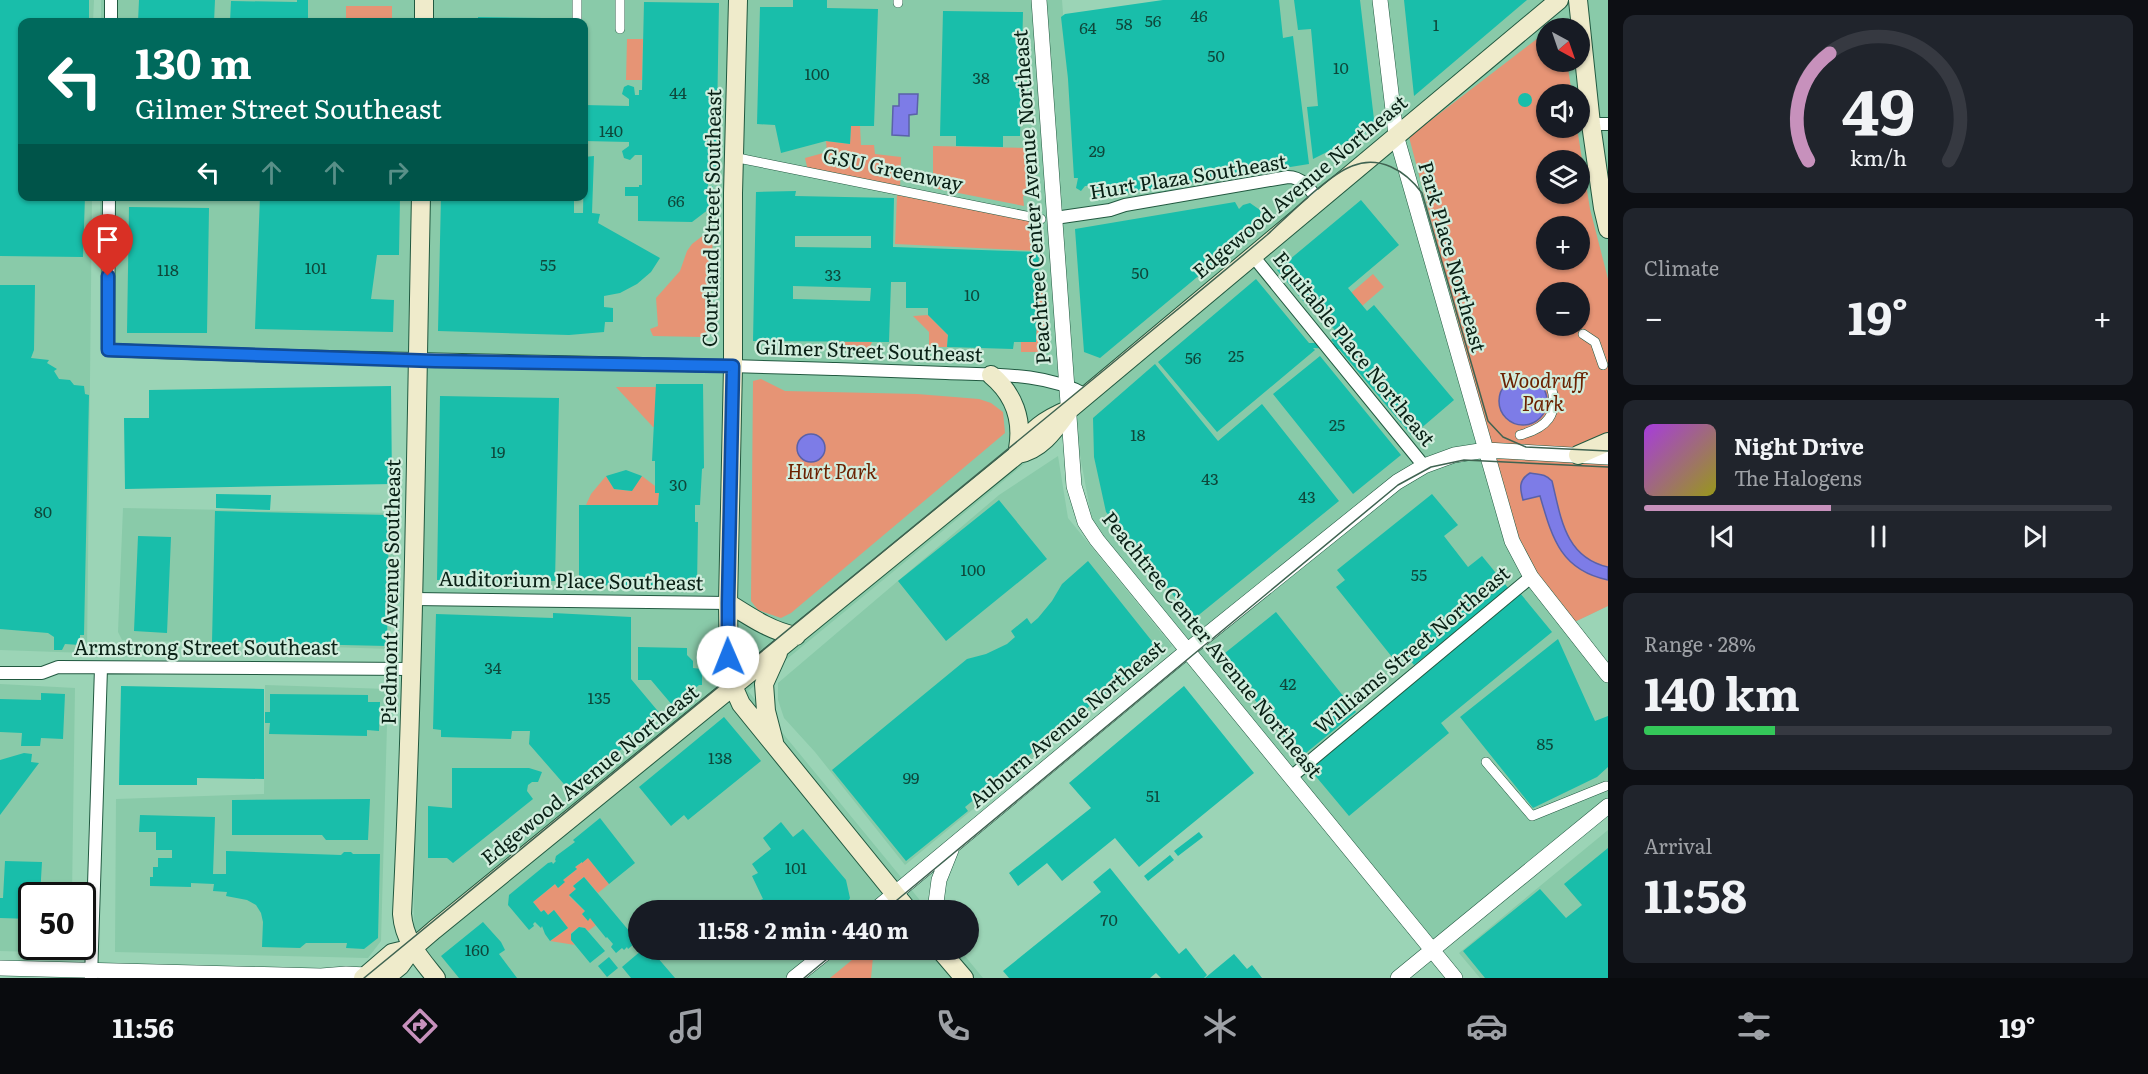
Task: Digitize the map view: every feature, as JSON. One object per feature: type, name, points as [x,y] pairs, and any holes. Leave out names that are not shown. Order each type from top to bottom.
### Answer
[{"type":"main road","points":[[424,0],[424,18]]},
{"type":"main road","name":"Courtland Street Southeast","points":[[733,688],[729,677],[728,603],[738,0]]},
{"type":"main road","name":"Edgewood Avenue Northeast","points":[[385,978],[400,966],[413,948],[1017,454],[1030,452],[1050,435],[1070,409],[1086,395],[1559,0]]},
{"type":"main road","points":[[1578,0],[1599,124],[1603,208],[1608,229]]},
{"type":"main road","name":"Piedmont Avenue Southeast","points":[[420,201],[414,599],[402,914],[403,927],[413,948],[436,978]]},
{"type":"main road","points":[[991,375],[1008,393],[1021,426],[1017,454]]},
{"type":"main road","points":[[1578,455],[1608,442]]},
{"type":"main road","points":[[728,603],[761,623],[784,634],[796,636]]},
{"type":"main road","points":[[776,748],[766,711],[764,684],[780,649]]},
{"type":"main road","points":[[733,688],[741,704],[900,900]]},
{"type":"main road","name":"Edgewood Avenue Northeast","points":[[364,977],[392,953],[413,948]]},
{"type":"main road","points":[[949,960],[964,978]]},
{"type":"street","points":[[111,0],[111,18]]},
{"type":"street","points":[[577,0],[577,18]]},
{"type":"street","points":[[620,0],[620,28]]},
{"type":"street","name":"Peachtree Center Avenue Northeast","points":[[1039,0],[1048,218],[1070,409],[1074,486],[1078,506],[1096,540],[1455,978]]},
{"type":"street","name":"Park Place Northeast","points":[[1380,0],[1396,135],[1512,541],[1531,577],[1608,675]]},
{"type":"street","name":"GSU Greenway","points":[[738,158],[1048,218]]},
{"type":"street","name":"Hurt Plaza Southeast","points":[[1048,218],[1110,210],[1125,205],[1288,177],[1301,180],[1318,200]]},
{"type":"street","name":"Gilmer Street Southeast","points":[[109,201],[108,350],[991,375],[1047,380],[1086,395]]},
{"type":"street","name":"Equitable Place Northeast","points":[[1253,256],[1424,466]]},
{"type":"street","points":[[1586,336],[1595,342],[1603,366]]},
{"type":"street","points":[[1520,435],[1534,431],[1550,417],[1554,407],[1551,386]]},
{"type":"street","name":"Auburn Avenue Northeast","points":[[888,900],[1187,652],[1397,482],[1424,466],[1454,454],[1486,450],[1608,457]]},
{"type":"street","name":"Williams Street Northeast","points":[[1291,777],[1531,577]]},
{"type":"street","name":"Auditorium Place Southeast","points":[[414,599],[728,603]]},
{"type":"street","name":"Armstrong Street Southeast","points":[[0,673],[42,673],[58,667],[412,669]]},
{"type":"street","points":[[91,974],[101,668]]},
{"type":"street","points":[[1486,762],[1532,816],[1606,786]]},
{"type":"street","points":[[1398,978],[1608,806]]},
{"type":"street","points":[[936,900],[939,880],[952,848]]},
{"type":"street","points":[[795,978],[817,960]]},
{"type":"street","points":[[0,968],[91,974],[322,977],[346,974],[364,977]]},
{"type":"shaded area","points":[[0,0],[94,0],[93,18],[18,18],[18,201],[92,201],[87,653],[0,650]]},
{"type":"shaded area","points":[[101,0],[1062,0],[1068,79],[1174,0],[1608,0],[1608,606],[1564,627],[1608,681],[1608,805],[1429,954],[1095,536],[1074,423],[748,691],[920,900],[628,900],[628,960],[968,960],[983,978],[427,978],[414,962],[411,354],[100,349],[100,201],[588,201],[588,18],[101,18]]},
{"type":"shaded area","points":[[899,94],[918,94],[917,114],[909,115],[909,136],[892,135],[893,106],[899,106]]},
{"type":"shaded area","points":[[1518,377],[1528,377],[1540,384],[1547,396],[1547,406],[1540,418],[1528,425],[1518,425],[1503,414],[1499,406],[1499,396],[1510,381]]},
{"type":"shaded area","points":[[811,434],[821,438],[825,448],[821,458],[811,462],[801,458],[797,448],[801,438]]},
{"type":"shaded area","points":[[1058,456],[1068,518],[1172,646],[905,865],[815,752],[784,718],[778,700],[778,683],[999,495]]},
{"type":"shaded area","points":[[1530,473],[1544,475],[1552,481],[1558,509],[1567,534],[1582,555],[1608,567],[1608,580],[1579,568],[1560,550],[1540,496],[1523,500],[1522,482]]},
{"type":"shaded area","points":[[123,508],[396,513],[390,649],[122,640],[118,632]]},
{"type":"shaded area","points":[[0,684],[75,688],[72,882],[18,882],[18,952],[0,951]]},
{"type":"shaded area","points":[[265,685],[388,689],[381,941],[368,958],[115,952],[116,799],[264,794]]},
{"type":"shaded area","points":[[1608,830],[1608,978],[1480,978],[1459,953]]},
{"type":"green space","points":[[346,6],[392,6],[392,18],[346,18]]},
{"type":"green space","points":[[627,39],[643,39],[642,80],[626,80]]},
{"type":"green space","name":"Woodruff Park","points":[[1536,40],[1536,72],[1569,72],[1570,84],[1536,84],[1536,138],[1579,138],[1581,150],[1536,150],[1536,204],[1589,204],[1608,279],[1608,606],[1564,627],[1519,553],[1409,137]]},
{"type":"green space","points":[[851,126],[860,126],[861,145],[874,145],[875,154],[901,157],[900,190],[808,171],[805,158],[827,152],[826,141],[850,144]]},
{"type":"green space","points":[[933,146],[1030,148],[1033,168],[1027,169],[1028,195],[1023,196],[1024,206],[933,188]]},
{"type":"green space","points":[[897,195],[1035,221],[1038,251],[895,244]]},
{"type":"green space","points":[[713,228],[710,332],[704,337],[653,336],[650,329],[658,326],[656,298],[680,271],[692,244]]},
{"type":"green space","points":[[1038,271],[1041,271],[1047,352],[1021,352],[1021,342],[1036,342]]},
{"type":"green space","points":[[1373,274],[1384,287],[1362,306],[1351,293]]},
{"type":"green space","points":[[928,315],[948,335],[947,347],[929,347],[929,332],[913,316]]},
{"type":"green space","points":[[830,341],[872,342],[866,349],[830,348]]},
{"type":"green space","name":"Hurt Park","points":[[761,379],[785,391],[917,394],[979,399],[991,403],[1003,412],[1005,433],[791,613],[781,618],[758,610],[751,601],[753,381]]},
{"type":"green space","points":[[616,387],[656,387],[655,427],[653,427]]},
{"type":"green space","points":[[606,476],[614,489],[631,491],[642,476],[655,486],[655,493],[659,493],[658,505],[586,505],[591,494]]},
{"type":"green space","points":[[588,858],[609,884],[598,893],[584,877],[573,886],[576,889],[569,896],[585,911],[582,914],[587,920],[590,918],[596,925],[588,931],[579,927],[571,933],[571,940],[575,945],[550,941],[568,928],[554,910],[548,915],[544,910],[541,912],[533,902],[555,884],[558,888],[564,882],[563,880],[577,869],[575,867]]},
{"type":"green space","points":[[852,960],[873,960],[871,978],[830,978]]},
{"type":"building","points":[[0,0],[89,0],[89,18],[18,18],[18,201],[85,201],[83,257],[0,256]]},
{"type":"building","points":[[139,0],[215,0],[214,18],[138,18]]},
{"type":"building","points":[[297,0],[308,0],[308,18],[230,18],[231,1],[297,2]]},
{"type":"building","points":[[793,0],[827,0],[827,8],[878,9],[874,126],[851,126],[850,144],[826,141],[781,153],[775,125],[757,124],[760,7],[793,7]]},
{"type":"building","points":[[1163,0],[1279,0],[1283,38],[1293,36],[1309,164],[1097,196],[1095,185],[1085,186],[1081,191],[1076,188],[1078,178],[1074,178],[1068,79],[1061,17],[1065,14]]},
{"type":"building","points":[[1294,0],[1360,0],[1375,128],[1313,159],[1307,107],[1318,106],[1311,29],[1298,30]]},
{"type":"building","points":[[1404,0],[1527,0],[1414,96]]},
{"type":"building","points":[[644,2],[719,3],[716,177],[708,177],[708,186],[713,186],[713,206],[692,222],[638,221],[638,196],[625,196],[625,187],[642,185],[642,155],[635,155],[630,160],[624,158],[622,151],[629,146],[629,142],[588,141],[588,105],[629,106],[629,99],[622,94],[624,87],[628,85],[634,87],[635,95],[639,95],[639,90],[642,90]]},
{"type":"building","points":[[943,11],[1023,12],[1020,136],[1003,136],[1003,147],[956,146],[956,136],[940,136]]},
{"type":"building","points":[[478,17],[543,18],[478,18]]},
{"type":"building","points":[[1522,93],[1528,93],[1532,100],[1528,107],[1522,107],[1518,103],[1518,97]]},
{"type":"building","points":[[594,156],[592,213],[600,214],[598,223],[660,258],[651,272],[637,284],[620,293],[604,296],[604,307],[613,308],[613,322],[605,322],[604,332],[569,335],[438,331],[441,201],[574,201],[574,213],[583,213],[583,201],[588,201],[588,157]]},
{"type":"building","points":[[796,191],[795,196],[894,198],[893,247],[1039,252],[1036,342],[1014,342],[1013,349],[947,347],[948,335],[928,315],[928,308],[906,308],[906,282],[891,282],[889,342],[753,341],[756,192]],"holes":[[[795,236],[871,236],[871,248],[795,247]],[[793,286],[871,288],[870,301],[793,299]]]},
{"type":"building","points":[[1361,200],[1399,245],[1348,288],[1367,311],[1374,305],[1454,400],[1412,436],[1339,349],[1313,348],[1315,350],[1217,432],[1158,362],[1256,279],[1309,343],[1334,343],[1331,340],[1338,334],[1319,311],[1315,315],[1277,270]]},
{"type":"building","points":[[260,201],[400,201],[399,255],[377,255],[371,299],[394,300],[393,332],[255,329]]},
{"type":"building","points":[[1235,202],[1239,209],[1250,203],[1260,210],[1261,217],[1258,221],[1254,225],[1247,226],[1250,233],[1100,358],[1084,352],[1075,229]]},
{"type":"building","points":[[129,207],[209,208],[207,333],[127,333]]},
{"type":"building","points":[[0,285],[35,285],[34,350],[31,358],[49,360],[47,363],[57,369],[54,371],[59,379],[70,380],[74,385],[84,386],[85,394],[89,395],[84,635],[80,635],[80,645],[65,644],[62,650],[54,650],[54,637],[48,633],[0,629]]},
{"type":"building","points":[[1320,356],[1401,455],[1353,494],[1273,394]]},
{"type":"building","points":[[1155,364],[1218,441],[1262,404],[1339,501],[1195,618],[1190,616],[1106,512],[1094,457],[1093,418]]},
{"type":"building","points":[[656,384],[703,384],[704,468],[702,469],[700,505],[695,505],[695,522],[698,522],[697,586],[579,585],[579,505],[658,505],[659,493],[655,493],[655,461],[652,461]]},
{"type":"building","points":[[391,386],[392,484],[125,489],[124,418],[149,418],[149,390]]},
{"type":"building","points":[[440,396],[559,398],[555,581],[437,580]]},
{"type":"building","points":[[626,470],[642,476],[632,491],[614,489],[606,476]]},
{"type":"building","points":[[216,494],[271,495],[270,510],[216,508]]},
{"type":"building","points":[[1432,494],[1458,525],[1444,536],[1468,567],[1482,556],[1509,589],[1414,665],[1405,654],[1396,662],[1336,587],[1345,580],[1337,570]]},
{"type":"building","points":[[999,500],[1047,559],[946,641],[898,581]]},
{"type":"building","points":[[215,511],[389,515],[387,646],[212,642]]},
{"type":"building","points":[[138,536],[171,537],[167,633],[134,631]]},
{"type":"building","points":[[1088,561],[1159,650],[965,807],[968,811],[906,861],[832,770],[967,659],[986,654],[1007,644],[1015,637],[1011,631],[1027,618],[1031,624],[1038,618],[1062,584]]},
{"type":"building","points":[[1520,593],[1552,632],[1441,723],[1449,733],[1349,816],[1308,767]]},
{"type":"building","points":[[1276,612],[1356,712],[1301,757],[1220,657]]},
{"type":"building","points":[[553,613],[631,617],[631,679],[662,716],[570,791],[529,744],[530,731],[512,731],[511,739],[441,737],[441,730],[433,729],[436,614],[553,618]]},
{"type":"building","points":[[1558,639],[1595,721],[1608,716],[1608,767],[1597,777],[1533,808],[1460,717]]},
{"type":"building","points":[[638,647],[687,648],[687,655],[693,661],[693,668],[702,669],[702,685],[673,706],[651,680],[638,680]]},
{"type":"building","points":[[121,686],[264,689],[264,779],[197,778],[197,785],[119,785]]},
{"type":"building","points":[[1184,686],[1254,773],[1139,867],[1115,838],[1062,881],[1047,863],[1018,886],[1009,873],[1091,808],[1069,783]]},
{"type":"building","points":[[41,693],[65,694],[63,739],[41,738],[40,746],[21,746],[22,733],[0,732],[0,699],[41,700]]},
{"type":"building","points":[[270,694],[368,695],[368,702],[380,702],[379,731],[367,730],[367,736],[269,734],[270,723],[265,723],[265,712],[270,712]]},
{"type":"building","points":[[724,717],[761,761],[688,820],[684,815],[671,826],[639,787]]},
{"type":"building","points":[[24,753],[32,754],[31,762],[39,763],[0,815],[0,760]]},
{"type":"building","points":[[452,768],[529,768],[542,772],[538,782],[528,785],[527,791],[533,799],[453,863],[447,858],[428,858],[428,806],[452,808]]},
{"type":"building","points":[[370,799],[368,840],[326,840],[322,835],[232,835],[232,800]]},
{"type":"building","points":[[140,815],[215,817],[213,874],[226,874],[226,851],[380,854],[378,938],[364,949],[346,948],[347,943],[306,943],[300,948],[262,947],[261,913],[256,905],[247,900],[226,896],[227,892],[213,891],[214,884],[191,883],[191,887],[150,886],[153,867],[158,867],[158,858],[172,858],[172,850],[156,850],[156,832],[139,832]]},
{"type":"building","points":[[600,818],[635,863],[609,884],[588,858],[575,867],[577,869],[563,880],[565,882],[558,888],[555,884],[533,902],[541,912],[544,910],[548,915],[554,910],[568,928],[550,941],[542,926],[541,928],[535,922],[529,930],[508,905],[509,895],[548,863],[553,864],[556,856],[575,842],[573,840]]},
{"type":"building","points":[[781,822],[793,837],[803,829],[846,880],[849,900],[760,900],[763,899],[752,876],[758,873],[752,864],[771,849],[763,838]]},
{"type":"building","points":[[1199,832],[1203,837],[1178,856],[1174,851]]},
{"type":"building","points":[[1608,848],[1608,978],[1485,978],[1463,951],[1540,889],[1566,918],[1582,905],[1564,884]]},
{"type":"building","points":[[1170,855],[1174,860],[1148,881],[1144,876]]},
{"type":"building","points":[[5,861],[42,862],[41,882],[18,882],[18,919],[0,918],[0,898],[3,898]]},
{"type":"building","points":[[1110,868],[1179,954],[1186,948],[1207,975],[1204,978],[1161,978],[1156,973],[1150,978],[1009,978],[1003,971],[1101,892],[1093,882]]},
{"type":"building","points":[[584,877],[628,930],[628,949],[627,947],[624,950],[622,948],[616,953],[607,937],[590,918],[588,921],[582,914],[585,911],[569,895],[576,889],[573,886]]},
{"type":"building","points":[[483,922],[501,942],[505,950],[499,954],[517,978],[459,978],[441,956]]},
{"type":"building","points":[[579,927],[585,928],[605,951],[590,963],[571,940],[571,934]]},
{"type":"building","points":[[1234,954],[1247,969],[1252,965],[1262,978],[1205,978]]},
{"type":"building","points":[[609,957],[618,968],[607,977],[598,966]]},
{"type":"building","points":[[630,960],[660,960],[675,978],[631,978],[622,967]]},
{"type":"tram line","points":[[364,978],[1208,284],[1320,187],[1352,166],[1372,162],[1391,167],[1400,171],[1422,193],[1488,421],[1503,437],[1526,447],[1608,451]]},
{"type":"tram line","points":[[897,900],[1398,485],[1431,467],[1464,460],[1608,467]]},
{"type":"tram line","points":[[804,978],[826,960]]},
{"type":"route","points":[[108,276],[108,350],[435,361],[733,366],[728,657]]}]
